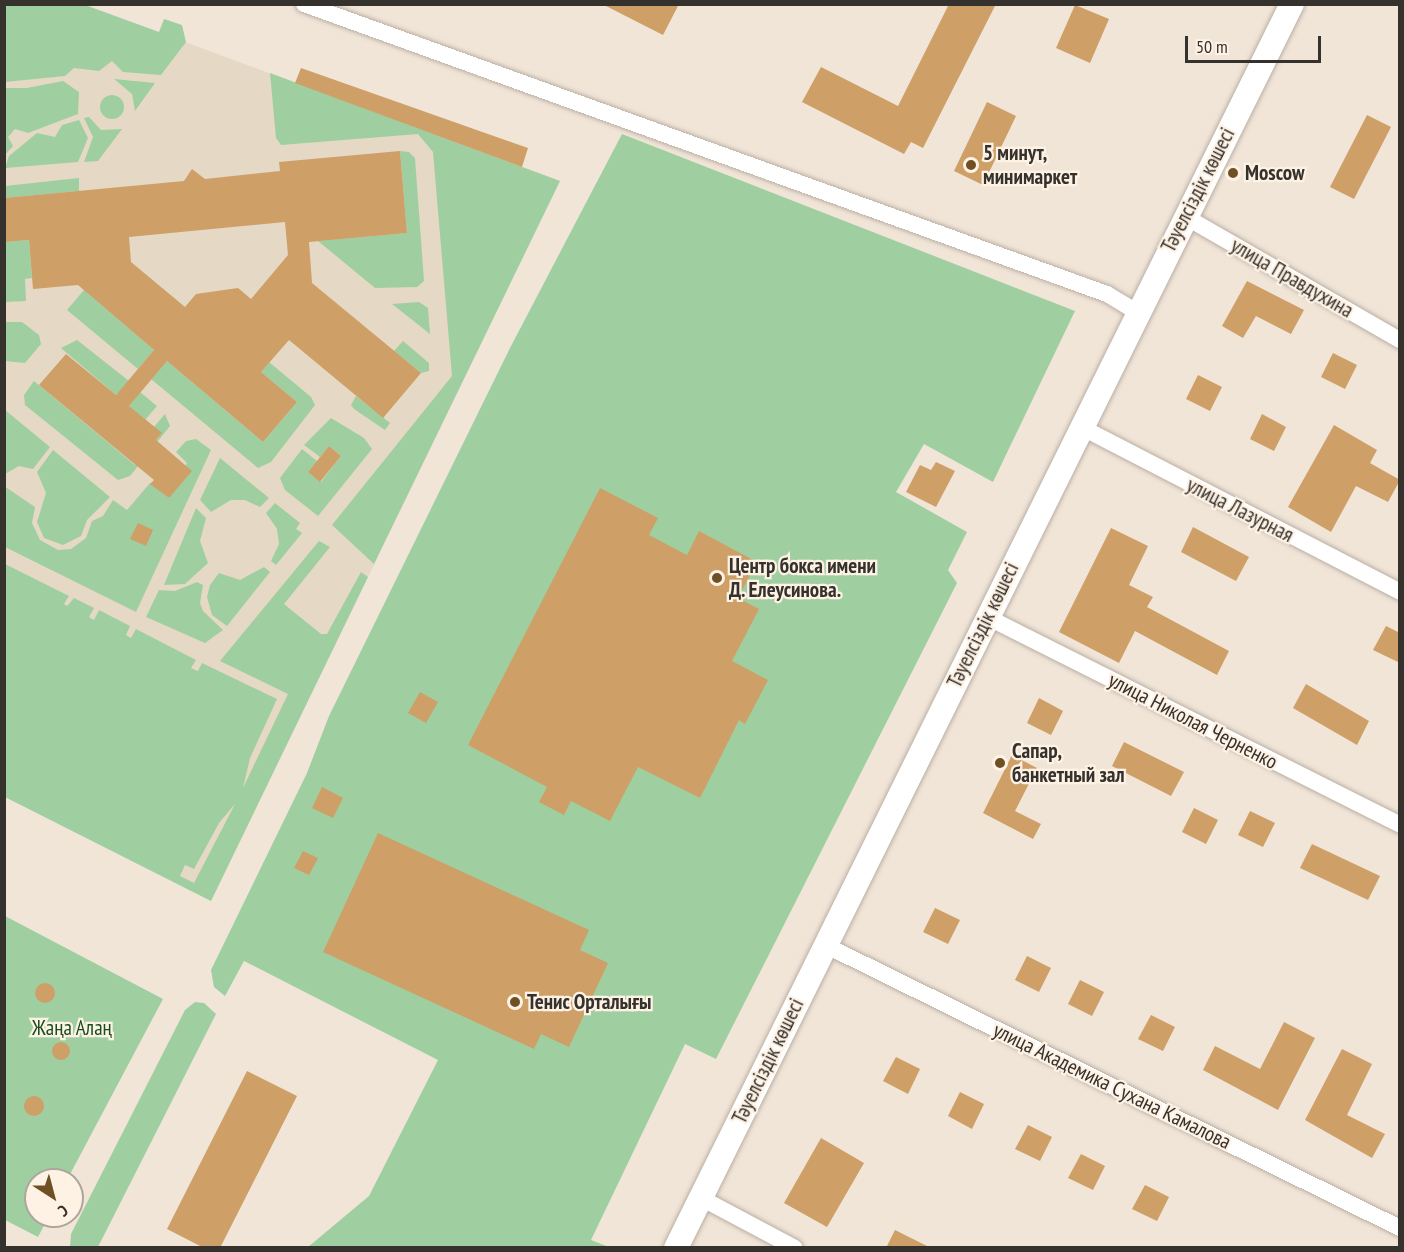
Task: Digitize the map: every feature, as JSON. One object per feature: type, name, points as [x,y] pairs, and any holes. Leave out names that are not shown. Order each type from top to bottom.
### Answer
[{"type":"main road","name":"Тәуелсіздік көшесі","points":[[676,1248],[1184,216],[1292,4]]},
{"type":"street","points":[[304,4],[1107,294],[1137,312]]},
{"type":"street","name":"улица Правдухина","points":[[1184,216],[1400,340]]},
{"type":"street","name":"улица Лазурная","points":[[1081,427],[1400,592]]},
{"type":"street","name":"улица Николая Черненко","points":[[987,618],[1400,825]]},
{"type":"street","name":"улица Академика Сухана Камалова","points":[[825,945],[1400,1228]]},
{"type":"street","points":[[701,1198],[795,1248]]},
{"type":"shaded area","points":[[4,5],[85,5],[560,181],[211,901],[5,797]]},
{"type":"green space","points":[[4,5],[85,5],[159,32],[164,19],[182,25],[186,42],[161,75],[123,72],[112,61],[99,71],[74,68],[65,76],[5,82]]},
{"type":"green space","points":[[270,73],[560,181],[374,564],[332,525],[452,376],[433,152],[418,134],[281,145],[276,138]]},
{"type":"green space","points":[[114,79],[155,83],[135,111],[132,94]]},
{"type":"green space","points":[[63,81],[79,92],[78,114],[28,133],[15,129],[8,137],[13,146],[5,155],[5,88],[27,88]]},
{"type":"green space","points":[[112,95],[117,96],[123,102],[123,112],[117,118],[112,119],[107,118],[101,112],[100,107],[101,102],[107,96]]},
{"type":"green space","points":[[89,117],[101,130],[122,129],[98,161],[84,162],[93,137],[84,118]]},
{"type":"green space","points":[[79,120],[88,138],[78,162],[5,168],[9,156],[37,133],[55,137],[62,125]]},
{"type":"green space","points":[[622,134],[1075,311],[993,482],[924,444],[896,492],[967,532],[948,570],[957,583],[716,1059],[685,1044],[591,1240],[609,1247],[308,1247],[369,1196],[438,1060],[244,961],[225,996],[214,987],[211,970],[307,773],[329,716],[510,348]]},
{"type":"green space","points":[[400,151],[409,152],[415,158],[424,281],[417,287],[375,288],[318,241],[407,233]]},
{"type":"green space","points":[[79,178],[79,191],[5,198],[5,186]]},
{"type":"green space","points":[[4,231],[6,242],[29,240],[32,278],[25,279],[26,301],[5,302]]},
{"type":"green space","points":[[84,290],[154,350],[138,369],[67,310]]},
{"type":"green space","points":[[419,302],[428,308],[430,334],[392,304]]},
{"type":"green space","points":[[4,322],[22,322],[39,335],[41,344],[25,363],[5,361]]},
{"type":"green space","points":[[77,340],[129,381],[116,395],[61,348]]},
{"type":"green space","points":[[403,341],[429,363],[429,371],[421,373],[394,351]]},
{"type":"green space","points":[[167,361],[263,442],[297,402],[261,372],[269,362],[311,397],[315,405],[271,462],[258,468],[151,379]]},
{"type":"green space","points":[[34,381],[135,465],[161,434],[154,427],[165,414],[170,426],[130,476],[118,480],[25,405],[24,395]]},
{"type":"green space","points":[[140,392],[157,406],[145,420],[129,406]]},
{"type":"green space","points":[[356,396],[390,423],[385,430],[354,409],[351,405]]},
{"type":"green space","points":[[5,410],[50,447],[33,469],[19,466],[5,474]]},
{"type":"green space","points":[[331,418],[364,438],[372,449],[318,516],[285,490],[280,478],[302,449],[317,461],[308,472],[321,482],[341,456],[329,446],[320,457],[304,445]]},
{"type":"green space","points":[[196,439],[211,450],[136,612],[5,547],[4,486],[35,507],[32,523],[40,540],[58,550],[71,549],[86,538],[92,521],[103,516],[113,500],[127,510],[150,483],[169,498],[187,463],[176,452],[186,441]]},
{"type":"green space","points":[[53,450],[110,497],[87,520],[81,536],[63,545],[44,538],[37,522],[46,493],[37,472]]},
{"type":"green space","points":[[220,458],[269,498],[260,507],[245,500],[231,500],[211,512],[200,500]]},
{"type":"green space","points":[[275,503],[300,523],[296,529],[302,533],[276,565],[271,561],[279,544],[277,529],[266,513]]},
{"type":"green space","points":[[196,508],[206,518],[200,541],[208,563],[185,584],[164,585]]},
{"type":"green space","points":[[319,541],[330,547],[284,604],[321,634],[327,634],[361,572],[368,577],[211,901],[5,797],[5,564],[69,596],[64,604],[67,606],[74,598],[94,608],[89,617],[94,620],[99,610],[130,626],[126,635],[131,638],[136,629],[196,660],[191,668],[195,670],[198,671],[202,663],[277,699],[250,758],[243,788],[288,694],[220,661]],"holes":[[[235,804],[194,883],[180,876],[185,865],[194,869],[219,823]]]},
{"type":"green space","points":[[264,567],[270,572],[227,626],[212,615],[207,597],[210,585],[219,573],[240,580]]},
{"type":"green space","points":[[197,582],[203,585],[200,603],[203,611],[223,630],[205,643],[146,617],[159,590],[175,591]]},
{"type":"green space","name":"Жаңа Алаң","points":[[5,916],[163,999],[73,1168],[24,1168],[24,1228],[43,1228],[38,1237],[5,1220]]},
{"type":"green space","points":[[195,1002],[204,1003],[216,1014],[98,1247],[70,1247],[71,1234],[74,1228],[84,1228],[84,1208],[185,1010]]},
{"type":"building","points":[[602,4],[679,4],[663,35]]},
{"type":"building","points":[[949,4],[996,4],[923,148],[911,142],[904,154],[802,102],[821,67],[898,106]]},
{"type":"building","points":[[1075,5],[1109,19],[1090,63],[1056,48]]},
{"type":"building","points":[[301,68],[528,148],[522,167],[295,83]]},
{"type":"building","points":[[987,102],[1016,116],[983,185],[954,171]]},
{"type":"building","points":[[1367,115],[1391,127],[1354,199],[1330,187]]},
{"type":"building","points":[[400,151],[407,233],[309,242],[312,283],[421,373],[383,418],[289,340],[261,372],[297,402],[263,442],[167,361],[129,406],[162,433],[156,440],[192,471],[169,498],[150,484],[154,480],[39,385],[66,354],[116,395],[154,350],[78,285],[33,289],[29,240],[6,242],[4,198],[184,181],[192,169],[205,179],[280,171],[279,162]],"holes":[[[285,222],[288,255],[251,299],[238,288],[196,294],[185,307],[131,262],[129,237]]]},
{"type":"building","points":[[1247,281],[1304,310],[1291,334],[1256,316],[1243,338],[1222,326]]},
{"type":"building","points":[[1333,353],[1357,365],[1345,389],[1321,377]]},
{"type":"building","points":[[1198,375],[1222,387],[1210,411],[1186,399]]},
{"type":"building","points":[[1262,414],[1286,427],[1274,451],[1250,439]]},
{"type":"building","points":[[1334,425],[1377,450],[1370,463],[1400,480],[1388,502],[1356,486],[1331,532],[1288,507]]},
{"type":"building","points":[[329,446],[341,456],[320,482],[308,472]]},
{"type":"building","points":[[936,462],[955,471],[936,507],[906,492],[920,465],[931,470]]},
{"type":"building","points":[[600,488],[658,518],[649,535],[687,555],[699,531],[757,562],[738,598],[759,609],[732,661],[768,680],[745,724],[739,720],[700,798],[638,767],[610,821],[571,801],[564,815],[539,802],[547,787],[468,745]]},
{"type":"building","points":[[138,523],[153,530],[146,546],[130,539]]},
{"type":"building","points":[[1193,527],[1249,557],[1236,581],[1181,552]]},
{"type":"building","points":[[1111,528],[1148,546],[1129,585],[1153,597],[1147,607],[1229,651],[1217,675],[1135,631],[1119,663],[1059,632]]},
{"type":"building","points":[[1386,626],[1400,633],[1400,663],[1373,650]]},
{"type":"building","points":[[1306,684],[1369,721],[1357,745],[1293,708]]},
{"type":"building","points":[[420,692],[438,702],[426,723],[408,713]]},
{"type":"building","points":[[1039,698],[1063,711],[1051,735],[1027,723]]},
{"type":"building","points":[[1124,742],[1184,772],[1171,796],[1112,766]]},
{"type":"building","points":[[1012,755],[1037,768],[1015,811],[1041,824],[1033,839],[983,813]]},
{"type":"building","points":[[322,787],[343,798],[333,818],[312,808]]},
{"type":"building","points":[[1194,808],[1218,820],[1206,844],[1182,832]]},
{"type":"building","points":[[1250,811],[1275,823],[1263,847],[1238,835]]},
{"type":"building","points":[[378,833],[589,930],[580,950],[608,963],[569,1047],[541,1034],[534,1049],[323,952]]},
{"type":"building","points":[[1312,844],[1380,876],[1368,900],[1300,868]]},
{"type":"building","points":[[303,851],[318,858],[309,875],[294,868]]},
{"type":"building","points":[[935,908],[960,920],[948,944],[923,932]]},
{"type":"building","points":[[1027,956],[1051,968],[1039,992],[1015,980]]},
{"type":"building","points":[[1080,980],[1104,992],[1092,1016],[1068,1004]]},
{"type":"building","points":[[45,983],[52,986],[55,993],[52,1000],[45,1003],[38,1000],[35,993],[38,986]]},
{"type":"building","points":[[1151,1015],[1175,1027],[1163,1051],[1138,1039]]},
{"type":"building","points":[[1284,1022],[1315,1038],[1278,1110],[1203,1070],[1215,1046],[1260,1069]]},
{"type":"building","points":[[57,1042],[65,1042],[70,1047],[68,1058],[57,1060],[52,1055],[52,1047]]},
{"type":"building","points":[[1342,1049],[1372,1064],[1347,1115],[1385,1134],[1372,1158],[1305,1120]]},
{"type":"building","points":[[896,1057],[920,1069],[908,1094],[883,1081]]},
{"type":"building","points":[[247,1071],[297,1096],[220,1248],[204,1248],[167,1229]]},
{"type":"building","points":[[960,1092],[984,1104],[972,1129],[948,1116]]},
{"type":"building","points":[[34,1096],[41,1099],[44,1106],[41,1113],[34,1116],[27,1113],[24,1106],[27,1099]]},
{"type":"building","points":[[1028,1125],[1052,1137],[1040,1161],[1015,1149]]},
{"type":"building","points":[[821,1138],[864,1163],[827,1227],[784,1203]]},
{"type":"building","points":[[1081,1154],[1105,1166],[1093,1190],[1068,1178]]},
{"type":"building","points":[[1145,1185],[1169,1197],[1157,1221],[1132,1209]]},
{"type":"building","points":[[895,1230],[931,1248],[886,1248]]},
{"type":"place","name":"5 минут, минимаркет","points":[[971,165]]},
{"type":"place","name":"Moscow","points":[[1233,173]]},
{"type":"place","name":"Центр бокса имени Д. Елеусинова.","points":[[717,578]]},
{"type":"place","name":"Сапар, банкетный зал","points":[[1000,763]]},
{"type":"place","name":"Тенис Орталығы","points":[[515,1002]]}]
